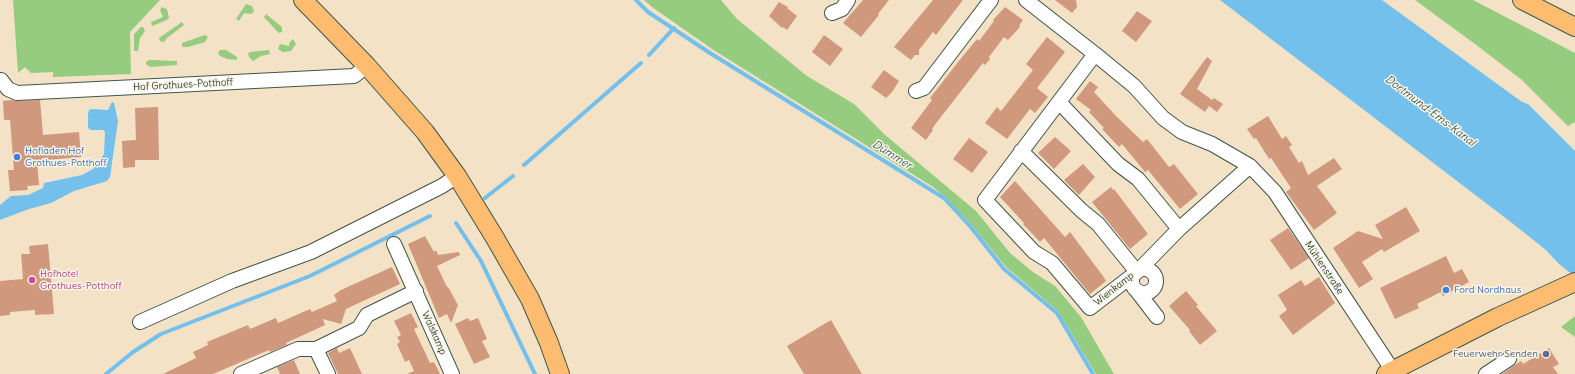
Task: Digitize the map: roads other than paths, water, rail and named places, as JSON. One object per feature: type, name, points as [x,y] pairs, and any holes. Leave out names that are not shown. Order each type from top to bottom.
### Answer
[{"type":"main road","points":[[303,0],[368,66],[425,132],[457,176],[530,299],[549,343],[560,374]]},
{"type":"main road","points":[[1522,0],[1575,27]]},
{"type":"main road","points":[[1391,373],[1498,317],[1550,292],[1575,282]]},
{"type":"street","points":[[832,12],[842,9],[848,0]]},
{"type":"street","points":[[916,91],[924,88],[991,0]]},
{"type":"street","points":[[1026,0],[1095,54]]},
{"type":"street","name":"Wienkamp","points":[[1021,151],[1082,211],[1098,224],[1137,272],[1090,308],[1052,263],[1034,252],[985,200],[1021,151],[1095,54]]},
{"type":"street","name":"Mühlenstraße","points":[[1095,54],[1134,86],[1162,118],[1182,132],[1212,144],[1250,166],[1275,192],[1391,373]]},
{"type":"street","name":"Hof Grothues-Potthoff","points":[[1,80],[8,89],[17,93],[354,76],[368,66]]},
{"type":"street","points":[[1059,102],[1118,164],[1138,179],[1179,229]]},
{"type":"street","points":[[1137,272],[1146,270],[1150,271],[1153,275],[1155,284],[1150,291],[1141,293],[1137,291],[1132,284],[1134,275],[1179,229],[1250,166]]},
{"type":"street","points":[[140,322],[232,281],[311,252],[442,186],[457,176]]},
{"type":"street","name":"Walskamp","points":[[394,244],[452,374]]},
{"type":"street","points":[[241,374],[298,349],[316,349],[359,328],[367,316],[416,291]]},
{"type":"street","name":"Wienkamp","points":[[1137,291],[1157,317]]},
{"type":"street","points":[[316,349],[328,374]]},
{"type":"street","points":[[1486,374],[1509,359]]},
{"type":"water","name":"Dortmund-Ems-Kanal","points":[[1220,0],[1382,0],[1522,102],[1528,104],[1575,151],[1575,277],[1558,263],[1546,250],[1512,223]]},
{"type":"water","points":[[112,102],[114,103],[118,121],[110,177],[107,181],[74,191],[51,203],[29,209],[0,220],[0,205],[11,196],[28,195],[43,188],[44,183],[82,175],[93,169],[104,154],[105,132],[103,130],[91,130],[88,128],[89,110],[108,110]]},
{"type":"waterway","name":"Dümmer","points":[[636,0],[648,12],[710,53],[944,198],[970,226],[1004,269],[1057,313],[1093,374]]},
{"type":"waterway","points":[[649,55],[674,28]]},
{"type":"waterway","points":[[524,165],[641,63]]},
{"type":"waterway","points":[[485,198],[513,176]]},
{"type":"waterway","points":[[106,374],[133,352],[161,334],[310,276],[430,216]]},
{"type":"waterway","points":[[456,223],[481,261],[535,374]]},
{"type":"place","name":"Hofladen Hof Grothues-Potthoff","points":[[17,157]]},
{"type":"place","name":"Hofhotel Grothues-Potthoff","points":[[32,280]]},
{"type":"place","name":"Ford Nordhaus","points":[[1446,290]]},
{"type":"place","name":"Feuerwehr Senden","points":[[1546,354]]}]
